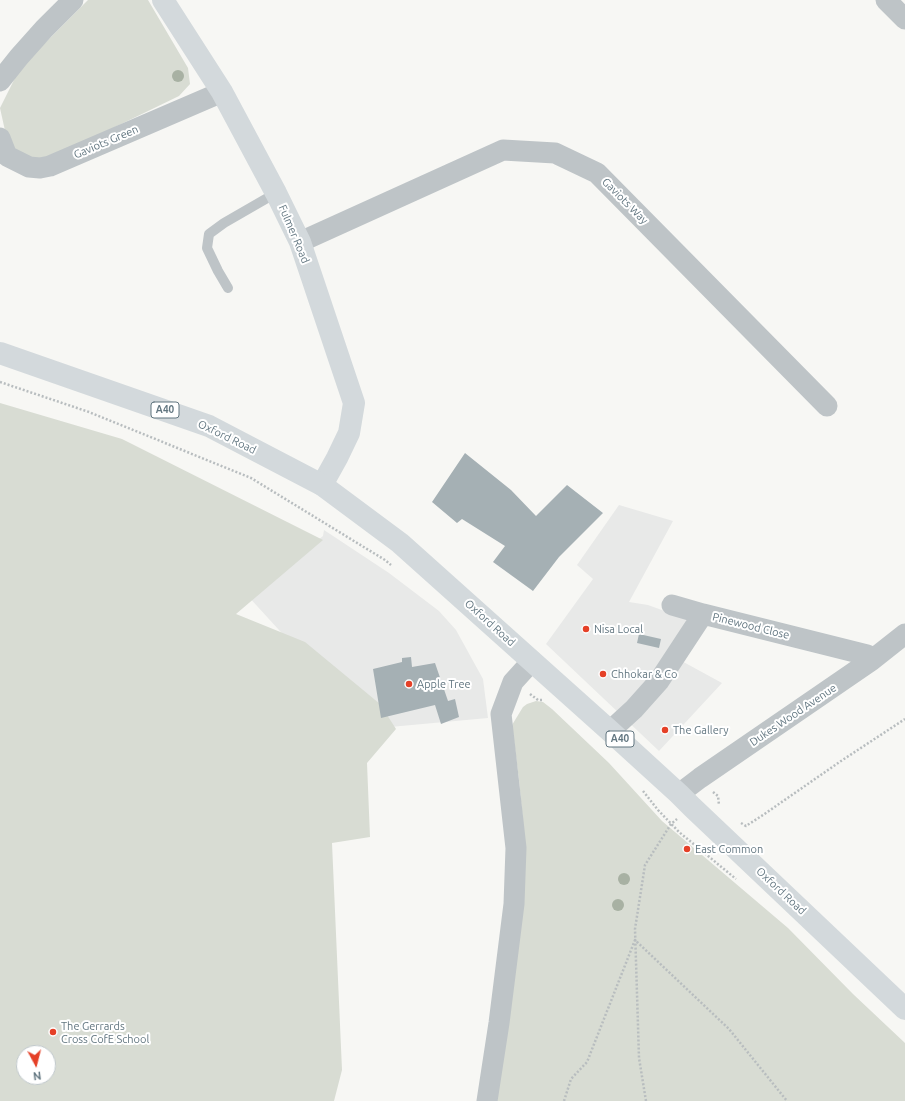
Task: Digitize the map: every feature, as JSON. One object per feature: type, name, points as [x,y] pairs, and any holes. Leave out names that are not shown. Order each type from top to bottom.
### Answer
[{"type":"main road","name":"Fulmer Road","points":[[163,0],[222,92],[276,193],[300,242],[354,403],[349,433],[322,485]]},
{"type":"main road","name":"Oxford Road","points":[[0,353],[209,426],[322,485],[400,543],[610,731],[685,800],[905,1009]]},
{"type":"street","points":[[0,81],[19,57],[73,0]]},
{"type":"street","points":[[886,0],[905,19]]},
{"type":"street","name":"Gaviots Green","points":[[0,138],[7,156],[30,167],[40,168],[50,166],[222,92]]},
{"type":"street","name":"Gaviots Way","points":[[300,242],[503,150],[555,153],[597,173],[827,406]]},
{"type":"street","points":[[672,605],[703,614]]},
{"type":"street","name":"Pinewood Close","points":[[610,731],[634,709],[659,681],[703,614],[867,655],[872,660]]},
{"type":"street","name":"Dukes Wood Avenue","points":[[685,800],[700,778],[872,660],[905,634]]},
{"type":"street","points":[[486,1101],[499,1022],[514,904],[516,848],[501,714],[513,682],[532,661]]},
{"type":"lane","points":[[228,288],[207,248],[209,234],[224,223],[276,193]]},
{"type":"path","points":[[0,382],[89,412],[251,478],[391,565]]},
{"type":"path","points":[[513,682],[538,700],[545,700]]},
{"type":"path","points":[[746,826],[905,719]]},
{"type":"path","points":[[639,786],[658,810],[679,832],[738,881]]},
{"type":"path","points":[[646,1101],[639,1058],[635,930],[645,865],[685,800]]},
{"type":"path","points":[[564,1101],[571,1080],[587,1062],[635,940]]},
{"type":"path","points":[[635,940],[729,1030],[787,1101]]},
{"type":"shaded area","points":[[88,0],[148,0],[188,68],[190,84],[179,96],[45,161],[24,158],[8,144],[0,108],[20,68]]},
{"type":"shaded area","points":[[0,403],[122,439],[323,540],[236,614],[305,642],[380,704],[396,729],[367,763],[370,837],[332,843],[342,1070],[334,1101],[0,1101]]},
{"type":"shaded area","points":[[619,505],[673,521],[629,602],[648,605],[703,625],[678,659],[722,683],[659,751],[546,644],[593,579],[577,565]]},
{"type":"shaded area","points":[[324,530],[389,573],[439,611],[456,630],[483,679],[488,718],[379,728],[310,664],[247,595],[323,536]]},
{"type":"shaded area","points":[[536,701],[543,702],[552,709],[609,763],[662,821],[788,928],[853,994],[905,1043],[905,1101],[497,1101],[523,822],[512,725],[523,707]]},
{"type":"building","points":[[465,453],[511,490],[536,516],[567,485],[603,513],[559,557],[533,591],[493,562],[505,546],[462,519],[457,523],[432,502]]},
{"type":"building","points":[[639,634],[661,639],[659,648],[637,643]]},
{"type":"building","name":"Apple Tree","points":[[411,657],[412,667],[435,663],[448,701],[455,699],[459,717],[441,724],[435,705],[381,718],[373,669],[402,662],[402,658]]},
{"type":"place","name":"Nisa Local","points":[[586,629]]},
{"type":"place","name":"Chhokar & Co","points":[[603,674]]},
{"type":"place","name":"Apple Tree","points":[[409,684]]},
{"type":"place","name":"The Gallery","points":[[665,730]]},
{"type":"place","name":"East Common","points":[[687,849]]},
{"type":"place","name":"The Gerrards Cross CofE School","points":[[53,1032]]}]
